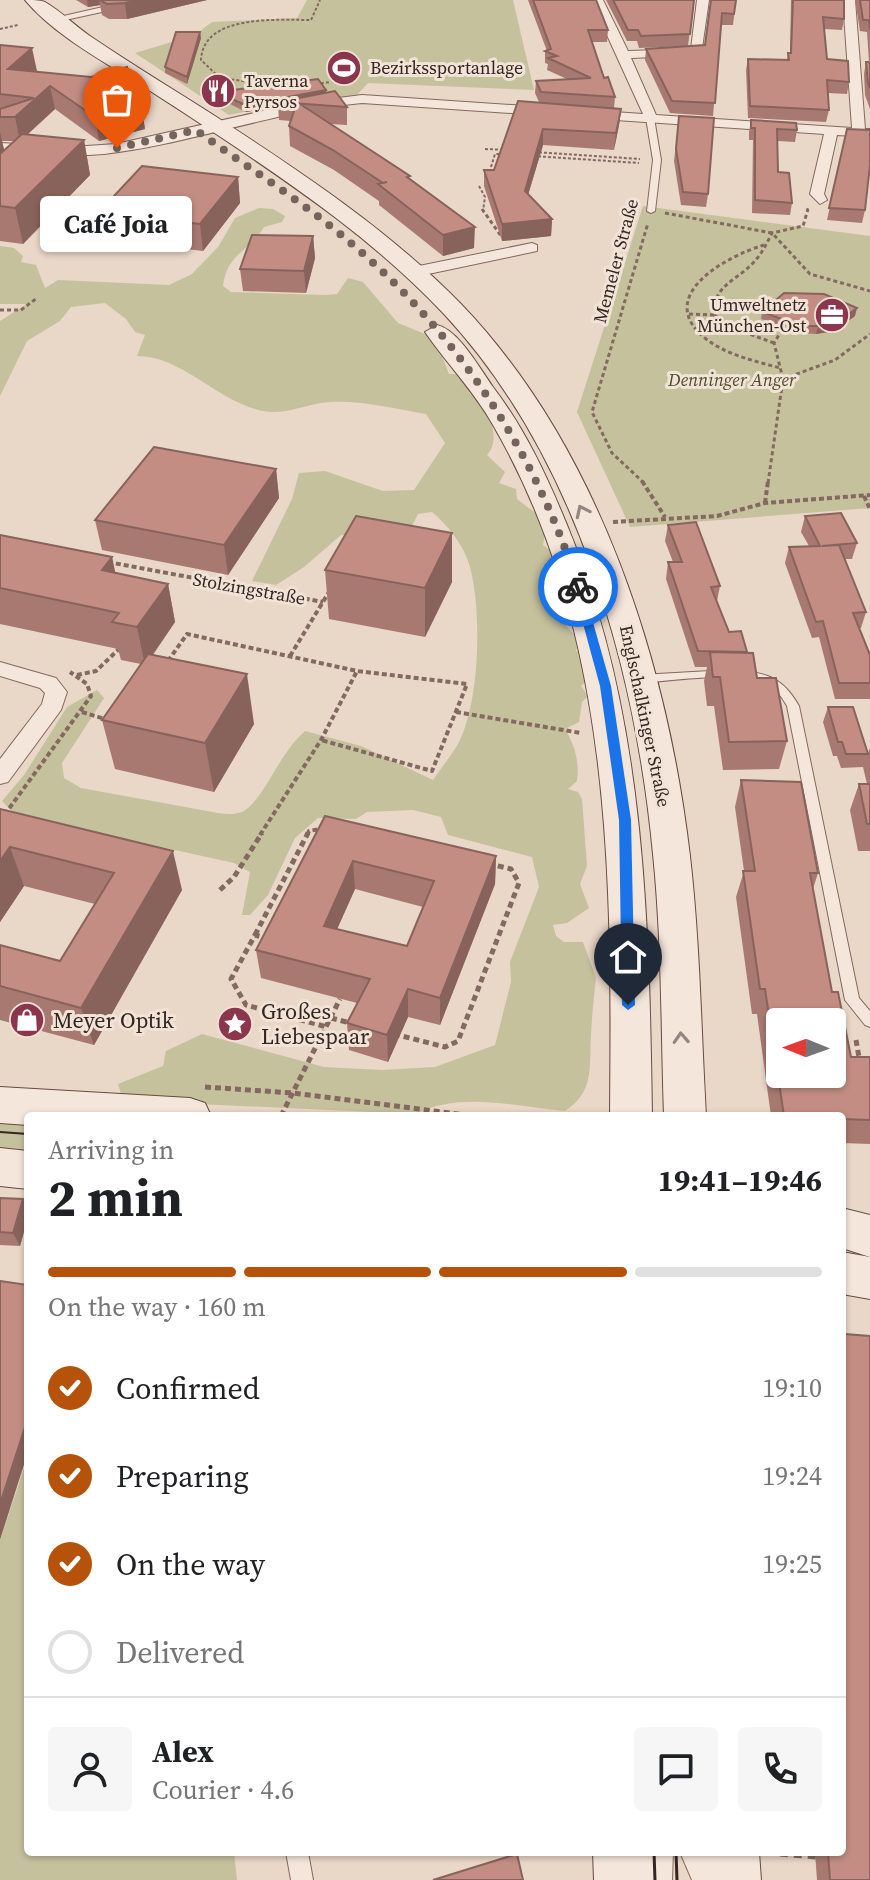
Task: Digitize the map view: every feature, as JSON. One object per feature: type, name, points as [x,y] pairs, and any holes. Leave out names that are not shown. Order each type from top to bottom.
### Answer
[{"type":"main road","name":"Englschalkinger Straße","points":[[10,0],[108,73],[338,209],[414,272],[491,356],[558,461],[607,568],[640,679],[667,821],[685,1112]]},
{"type":"main road","name":"Englschalkinger Straße","points":[[33,0],[310,210],[393,282],[463,363],[501,416],[539,490],[573,571],[606,686],[625,820],[631,1112]]},
{"type":"main road","points":[[0,1105],[194,1101]]},
{"type":"main road","points":[[0,1167],[24,1170]]},
{"type":"main road","points":[[846,1229],[870,1236]]},
{"type":"main road","points":[[846,1274],[870,1278]]},
{"type":"main road","points":[[622,1856],[624,1880]]},
{"type":"street","points":[[56,19],[151,0]]},
{"type":"street","name":"Memeler Straße","points":[[597,0],[649,108],[650,118]]},
{"type":"street","points":[[624,55],[697,52],[703,0]]},
{"type":"street","points":[[0,147],[84,152],[141,144],[308,104],[362,99],[865,133],[849,0]]},
{"type":"street","points":[[820,200],[817,194],[831,131]]},
{"type":"street","points":[[414,272],[532,248]]},
{"type":"street","points":[[0,669],[52,688],[53,705],[0,776]]},
{"type":"lane","name":"Memeler Straße","points":[[650,118],[657,162],[651,211]]},
{"type":"lane","points":[[640,679],[745,675],[774,682],[785,692],[793,706],[852,1000],[870,1021]]},
{"type":"lane","points":[[298,1856],[302,1880]]},
{"type":"lane","points":[[661,1880],[662,1856]]},
{"type":"lane","points":[[693,1856],[703,1880]]},
{"type":"path","points":[[279,85],[236,83],[220,78],[201,60],[201,47],[210,35],[227,27],[311,20],[320,0]]},
{"type":"path","points":[[0,29],[18,25]]},
{"type":"path","points":[[312,85],[330,82]]},
{"type":"path","points":[[485,149],[517,151]]},
{"type":"path","points":[[532,152],[657,162]]},
{"type":"path","points":[[491,167],[495,154],[509,155]]},
{"type":"path","points":[[524,155],[657,162]]},
{"type":"path","points":[[479,186],[485,197],[481,208],[515,251]]},
{"type":"path","points":[[651,211],[772,233],[803,226],[810,204],[820,200]]},
{"type":"path","name":"Memeler Straße","points":[[651,211],[592,412],[612,453],[649,488],[665,517]]},
{"type":"path","points":[[714,315],[712,303],[717,292],[748,268],[772,233]]},
{"type":"path","points":[[772,233],[810,274],[870,291]]},
{"type":"path","points":[[765,245],[745,249],[704,273],[690,293],[689,314],[700,334],[725,350],[780,368]]},
{"type":"path","points":[[0,310],[21,310],[37,298]]},
{"type":"path","points":[[689,314],[714,315],[730,327],[774,343]]},
{"type":"path","points":[[765,503],[783,379],[774,343],[783,328]]},
{"type":"path","points":[[783,379],[835,360],[870,334]]},
{"type":"path","points":[[588,524],[717,516],[765,503],[870,495]]},
{"type":"path","points":[[864,496],[870,509]]},
{"type":"path","name":"Stolzingstraße","points":[[100,561],[323,602]]},
{"type":"path","points":[[290,656],[331,590],[337,591]]},
{"type":"path","points":[[160,673],[187,634],[357,671],[467,684],[432,771],[321,740]]},
{"type":"path","points":[[52,688],[96,671],[130,636]]},
{"type":"path","points":[[220,890],[234,877],[321,740],[357,671]]},
{"type":"path","points":[[82,712],[110,720]]},
{"type":"path","points":[[456,712],[614,736]]},
{"type":"path","points":[[327,827],[309,831],[231,979],[246,1005],[327,1027]]},
{"type":"path","points":[[388,1033],[445,1047],[458,1041],[519,883],[511,869],[481,862]]},
{"type":"path","points":[[255,935],[279,942]]},
{"type":"path","points":[[283,1112],[340,999]]},
{"type":"path","points":[[331,1018],[360,1025]]},
{"type":"path","points":[[846,1040],[870,1041]]},
{"type":"path","points":[[856,1040],[862,1074]]},
{"type":"path","points":[[194,1101],[293,1093],[443,1112]]},
{"type":"path","points":[[747,1862],[816,1856]]},
{"type":"green space","name":"Bezirkssportanlage","points":[[307,0],[513,0],[534,90],[368,83],[356,96],[288,103],[229,115],[135,53],[195,35],[212,22],[297,18]]},
{"type":"green space","name":"Denninger Anger","points":[[643,206],[870,236],[870,508],[630,527],[577,412]]},
{"type":"green space","points":[[259,208],[273,209],[285,216],[282,222],[264,227],[234,259],[223,286],[231,292],[324,295],[337,294],[348,278],[363,282],[398,323],[435,338],[449,374],[462,374],[470,394],[479,397],[492,426],[493,441],[487,455],[505,472],[499,483],[516,489],[517,499],[540,518],[545,527],[543,545],[553,552],[563,578],[553,580],[551,588],[563,590],[557,599],[569,601],[569,610],[563,617],[567,627],[580,640],[576,651],[584,651],[589,678],[581,686],[588,696],[582,702],[579,722],[565,729],[577,760],[577,781],[568,789],[578,792],[582,799],[587,866],[580,884],[589,908],[567,923],[553,925],[556,936],[564,942],[583,942],[596,978],[586,1087],[575,1104],[565,1111],[489,1102],[451,1103],[421,1112],[372,1112],[154,1102],[123,1100],[118,1084],[163,1066],[166,1051],[202,1034],[324,1067],[382,1070],[435,1067],[495,1045],[511,982],[510,962],[539,887],[532,857],[448,835],[441,817],[413,810],[367,812],[356,819],[318,818],[295,838],[268,895],[250,915],[242,915],[250,872],[234,863],[15,815],[2,801],[24,775],[67,707],[97,690],[104,698],[62,763],[64,778],[81,788],[218,813],[245,811],[305,731],[361,746],[433,780],[458,744],[475,682],[477,632],[474,586],[468,559],[460,544],[432,512],[418,514],[407,536],[341,535],[304,567],[276,585],[252,581],[292,499],[299,473],[325,471],[383,491],[414,490],[445,443],[426,414],[347,402],[321,403],[281,412],[255,409],[225,396],[168,363],[137,356],[145,335],[135,332],[126,319],[105,303],[71,307],[60,321],[27,341],[0,396],[0,321],[27,304],[0,304],[0,246],[14,248],[23,256],[21,262],[36,265],[45,288],[58,280],[169,285],[192,274],[218,247],[235,218]]},
{"type":"green space","points":[[0,1116],[24,1118],[24,1156],[0,1155]]},
{"type":"green space","points":[[24,1468],[24,1856],[234,1856],[237,1880],[0,1880],[0,1541]]},
{"type":"building","points":[[100,0],[139,0],[107,4]]},
{"type":"building","points":[[533,0],[596,0],[608,30],[588,30],[604,78],[608,77],[615,97],[541,92],[536,81],[591,78],[548,58],[557,56],[545,51],[551,49]]},
{"type":"building","points":[[613,0],[694,0],[690,34],[641,36],[638,30],[628,30]]},
{"type":"building","points":[[711,0],[736,0],[734,14],[722,13],[715,103],[672,101],[646,49],[705,45]]},
{"type":"building","points":[[793,0],[844,0],[844,19],[823,17],[827,59],[848,61],[849,82],[827,80],[829,110],[750,106],[748,59],[789,60]]},
{"type":"building","points":[[860,0],[870,0],[870,30],[869,20],[863,20]]},
{"type":"building","points":[[176,32],[200,32],[187,77],[165,67]]},
{"type":"building","points":[[0,45],[32,48],[8,69],[91,77],[127,67],[133,84],[118,89],[141,105],[95,117],[50,86],[15,117],[0,117],[0,109],[34,98],[0,94]]},
{"type":"building","points":[[866,62],[870,62],[870,88],[868,83]]},
{"type":"building","points":[[318,79],[326,90],[245,105],[217,92]]},
{"type":"building","points":[[335,91],[347,107],[278,102]]},
{"type":"building","points":[[518,101],[621,109],[616,133],[543,129],[525,191],[552,219],[502,224],[484,170],[494,170]]},
{"type":"building","points":[[297,102],[410,176],[407,177],[475,227],[443,235],[378,184],[383,183],[289,126]]},
{"type":"building","points":[[679,116],[714,118],[708,194],[683,192],[676,149]]},
{"type":"building","points":[[751,120],[796,123],[797,130],[777,129],[778,172],[789,173],[792,203],[755,200],[755,128],[751,128]]},
{"type":"building","points":[[847,129],[870,130],[865,210],[829,208]]},
{"type":"building","points":[[22,134],[84,140],[15,208],[0,206],[0,154]]},
{"type":"building","points":[[142,166],[238,177],[200,224],[99,212]]},
{"type":"building","points":[[252,235],[313,236],[304,271],[240,269]]},
{"type":"building","points":[[784,293],[824,294],[857,308],[836,323],[818,326],[801,326],[762,312]]},
{"type":"building","points":[[154,447],[276,469],[224,545],[95,520]]},
{"type":"building","points":[[841,513],[857,543],[822,546],[839,545],[866,612],[853,613],[870,655],[870,683],[839,683],[823,621],[816,622],[789,547],[820,546],[805,516]]},
{"type":"building","points":[[356,516],[452,533],[425,588],[325,570]]},
{"type":"building","points":[[696,522],[720,586],[711,587],[729,632],[741,631],[747,652],[698,651],[668,562],[682,562],[668,525]]},
{"type":"building","points":[[0,535],[112,557],[102,570],[168,584],[137,627],[112,622],[119,613],[0,588]]},
{"type":"building","points":[[710,652],[753,653],[757,678],[776,678],[787,741],[729,742],[720,677],[713,677]]},
{"type":"building","points":[[148,654],[247,674],[205,743],[102,720]]},
{"type":"building","points":[[828,707],[853,707],[868,754],[846,754],[842,742],[838,742]]},
{"type":"building","points":[[741,780],[801,782],[818,873],[810,873],[832,992],[838,992],[841,1008],[768,1008],[765,989],[760,989],[743,871],[755,871]]},
{"type":"building","points":[[859,784],[870,784],[870,824],[867,824]]},
{"type":"building","points":[[0,809],[173,851],[81,1008],[0,986],[0,945],[60,961],[114,873],[10,847],[0,861]]},
{"type":"building","points":[[325,816],[496,856],[440,998],[408,989],[387,1035],[347,1023],[370,979],[256,950]],"holes":[[[353,861],[434,881],[407,946],[324,926]]]},
{"type":"building","points":[[846,1032],[851,1057],[870,1057],[870,1120],[846,1119],[846,1112],[783,1112],[780,1088],[846,1088]]},
{"type":"building","points":[[0,1198],[23,1199],[13,1233],[0,1232]]},
{"type":"building","points":[[0,1281],[24,1284],[24,1430],[0,1504]]},
{"type":"building","points":[[846,1334],[870,1336],[870,1880],[830,1880],[828,1856],[846,1856]]},
{"type":"building","points":[[517,1856],[523,1880],[433,1880]]},
{"type":"tram line","points":[[0,1132],[24,1134]]},
{"type":"tram line","points":[[654,1856],[655,1880]]},
{"type":"tram line","points":[[676,1856],[677,1880]]},
{"type":"way so far","points":[[117,148],[196,130],[310,210],[353,244],[393,282],[463,363],[501,416],[556,526],[578,587]]},
{"type":"place","name":"Bezirkssportanlage","points":[[344,68]]},
{"type":"place","name":"Taverna Pyrsos","points":[[218,91]]},
{"type":"place","name":"Café Joia","points":[[117,148]]},
{"type":"place","name":"Umweltnetz München-Ost","points":[[832,315]]},
{"type":"place","name":"Meyer Optik","points":[[27,1020]]},
{"type":"place","name":"Großes Liebespaar","points":[[235,1024]]},
{"type":"route","points":[[578,587],[606,686],[625,820],[628,1005]]}]
